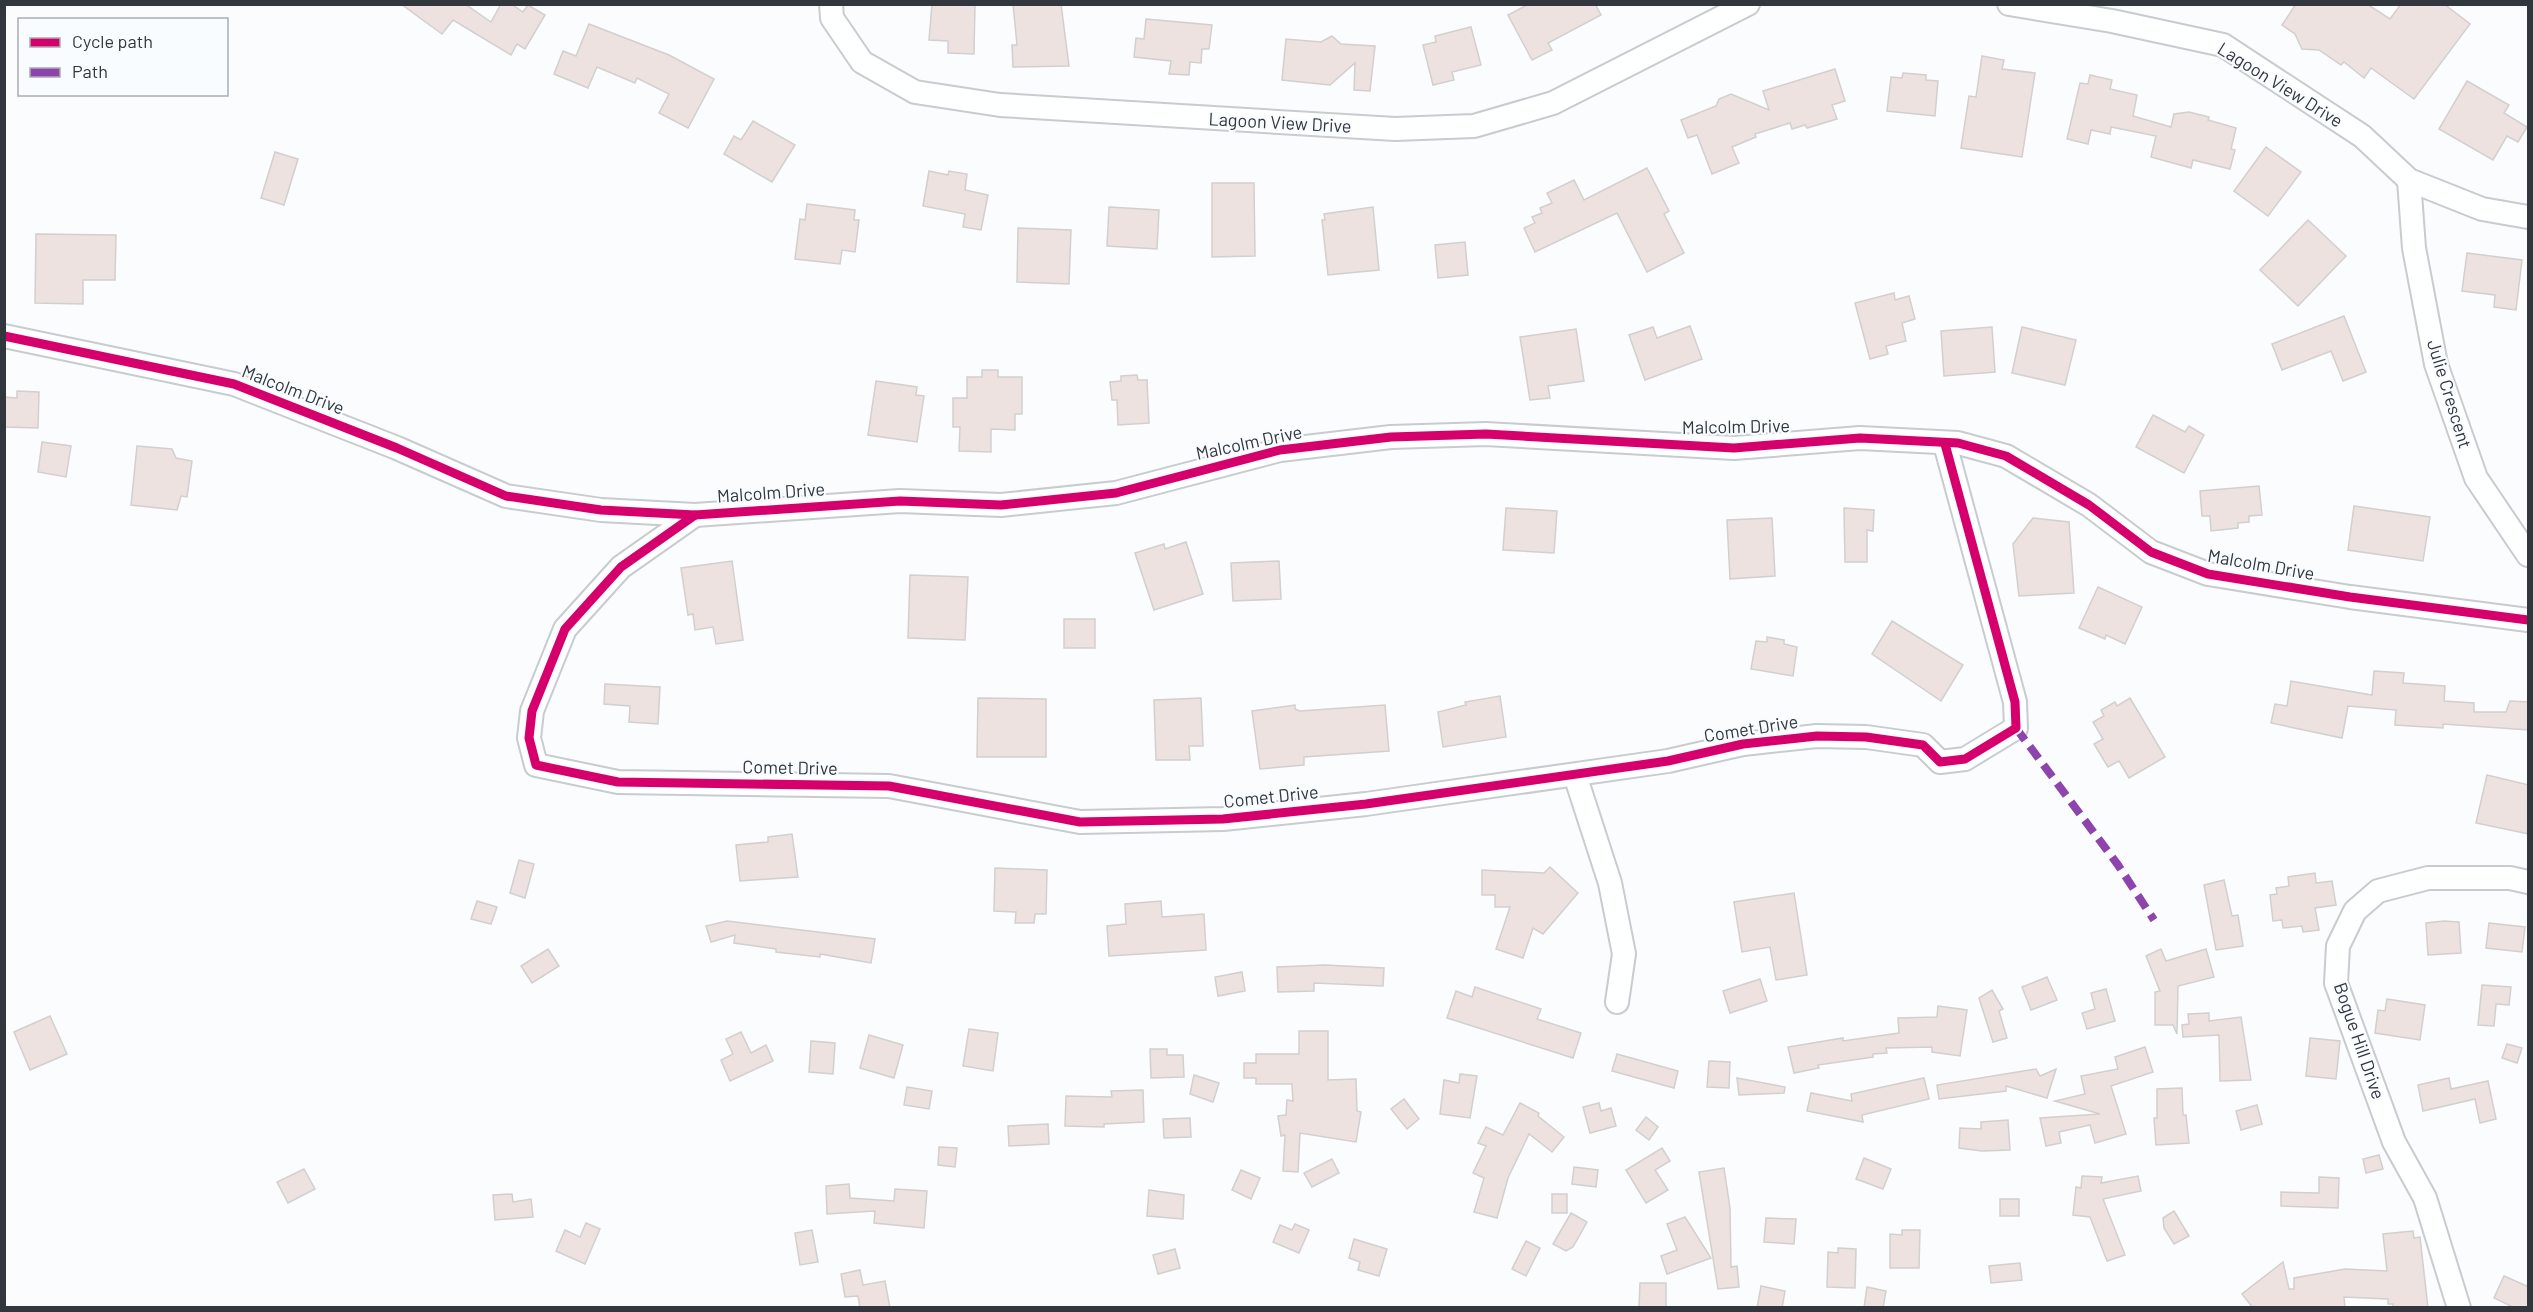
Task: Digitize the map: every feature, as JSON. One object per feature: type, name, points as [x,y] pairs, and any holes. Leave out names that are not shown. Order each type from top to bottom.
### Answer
[{"type":"street","name":"Lagoon View Drive","points":[[831,4],[832,18],[862,62],[915,92],[1000,105],[1395,129],[1474,126],[1553,103],[1748,4]]},
{"type":"street","name":"Lagoon View Drive","points":[[2009,4],[2112,21],[2223,45],[2362,136],[2409,180],[2482,209],[2529,217]]},
{"type":"street","name":"Julie Crescent","points":[[2409,180],[2414,248],[2436,364],[2476,478],[2529,555]]},
{"type":"street","name":"Malcolm Drive","points":[[4,336],[234,384],[397,447],[506,496],[602,510],[695,515],[900,501],[1001,505],[1116,493],[1280,450],[1390,437],[1486,434],[1734,447],[1860,438],[1958,443],[2006,456],[2089,505],[2151,552],[2208,574],[2350,597],[2529,620]]},
{"type":"street","name":"Comet Drive","points":[[695,515],[621,567],[565,629],[532,711],[529,738],[536,765],[618,782],[889,786],[1080,822],[1223,819],[1366,804],[1575,775],[1668,761],[1743,744],[1817,736],[1866,736],[1923,745],[1940,762],[1965,759],[2016,728],[2015,702],[2005,658],[1945,444]]},
{"type":"street","points":[[1575,775],[1610,883],[1624,954],[1617,1002]]},
{"type":"street","name":"Bogue Hill Drive","points":[[2459,1308],[2425,1198],[2394,1142],[2336,983],[2338,946],[2355,911],[2378,891],[2428,878],[2510,878],[2529,882]]},
{"type":"building","points":[[401,4],[465,4],[491,22],[501,4],[511,4],[523,12],[528,5],[545,15],[525,49],[517,44],[511,55],[453,20],[442,34]]},
{"type":"building","points":[[932,4],[975,4],[974,54],[948,53],[948,41],[929,40]]},
{"type":"building","points":[[1013,4],[1061,4],[1069,66],[1013,67],[1012,45],[1017,45]]},
{"type":"building","points":[[1529,4],[1595,4],[1601,15],[1548,43],[1552,50],[1532,60],[1508,15]]},
{"type":"building","points":[[2296,4],[2367,4],[2390,19],[2401,4],[2444,4],[2470,24],[2414,99],[2371,68],[2364,78],[2344,62],[2341,65],[2319,50],[2302,49],[2295,34],[2282,25]]},
{"type":"building","points":[[1146,19],[1212,25],[1209,49],[1202,49],[1201,63],[1190,62],[1189,75],[1169,74],[1171,61],[1134,57],[1136,38],[1144,39]]},
{"type":"building","points":[[589,24],[669,55],[714,79],[688,128],[659,113],[669,94],[637,78],[635,83],[597,67],[588,88],[554,74],[563,51],[576,56]]},
{"type":"building","points":[[1471,27],[1481,65],[1452,72],[1454,80],[1433,85],[1423,45],[1436,42],[1435,36]]},
{"type":"building","points":[[1332,36],[1341,44],[1375,46],[1370,91],[1354,90],[1355,63],[1330,85],[1282,80],[1286,39],[1321,42]]},
{"type":"building","points":[[1982,56],[2004,60],[2002,69],[2035,73],[2022,157],[1961,148],[1969,96],[1976,97]]},
{"type":"building","points":[[1835,69],[1845,101],[1832,105],[1837,119],[1807,128],[1805,125],[1792,129],[1790,123],[1755,134],[1756,137],[1732,147],[1739,163],[1712,174],[1697,135],[1688,138],[1681,120],[1716,106],[1719,99],[1731,94],[1769,110],[1763,91]]},
{"type":"building","points":[[1903,73],[1926,75],[1926,80],[1938,81],[1935,116],[1887,111],[1891,77],[1902,78]]},
{"type":"building","points":[[2090,75],[2112,80],[2110,89],[2137,95],[2133,116],[2171,127],[2174,114],[2189,112],[2236,128],[2231,149],[2235,150],[2230,169],[2193,160],[2191,168],[2151,157],[2156,136],[2111,127],[2110,134],[2091,130],[2088,144],[2067,139],[2080,83],[2088,84]]},
{"type":"building","points":[[2467,81],[2509,105],[2504,113],[2527,127],[2518,142],[2507,136],[2493,160],[2439,129]]},
{"type":"building","points":[[753,121],[795,145],[772,182],[724,154],[734,136],[741,140]]},
{"type":"building","points":[[2266,147],[2301,172],[2268,216],[2234,191]]},
{"type":"building","points":[[275,152],[298,159],[284,205],[261,198]]},
{"type":"building","points":[[1647,168],[1669,211],[1664,214],[1684,253],[1647,272],[1617,213],[1535,252],[1524,228],[1535,223],[1532,217],[1542,213],[1540,208],[1552,203],[1547,193],[1574,180],[1584,200]]},
{"type":"building","points":[[929,171],[948,175],[949,171],[967,174],[965,190],[988,195],[981,230],[963,227],[965,214],[923,206]]},
{"type":"building","points":[[1212,183],[1254,183],[1255,256],[1212,257]]},
{"type":"building","points":[[807,204],[855,210],[854,220],[859,220],[855,252],[842,250],[840,264],[795,259],[800,219],[805,220]]},
{"type":"building","points":[[1109,207],[1159,210],[1157,249],[1107,246]]},
{"type":"building","points":[[1373,207],[1379,270],[1328,275],[1322,220],[1325,220],[1324,214]]},
{"type":"building","points":[[2308,220],[2346,256],[2298,306],[2260,270]]},
{"type":"building","points":[[1018,228],[1071,230],[1069,284],[1017,282]]},
{"type":"building","points":[[36,234],[116,235],[115,280],[83,280],[83,304],[35,303]]},
{"type":"building","points":[[1465,242],[1468,275],[1438,278],[1435,245]]},
{"type":"building","points":[[2467,253],[2522,260],[2516,310],[2494,307],[2495,295],[2462,291]]},
{"type":"building","points":[[1894,293],[1895,300],[1909,296],[1915,319],[1902,323],[1906,341],[1886,346],[1888,354],[1870,359],[1855,303]]},
{"type":"building","points":[[2344,316],[2366,372],[2343,381],[2331,351],[2282,370],[2272,344]]},
{"type":"building","points":[[1690,326],[1702,359],[1645,380],[1629,335],[1653,327],[1657,338]]},
{"type":"building","points":[[1992,327],[1995,372],[1944,376],[1941,331]]},
{"type":"building","points":[[2022,327],[2076,340],[2065,385],[2012,373]]},
{"type":"building","points":[[1576,329],[1584,381],[1548,386],[1550,398],[1530,400],[1520,337]]},
{"type":"building","points":[[982,370],[998,370],[998,377],[1022,377],[1022,414],[1015,414],[1015,430],[991,429],[991,452],[959,451],[960,427],[953,427],[953,398],[967,398],[967,377],[982,377]]},
{"type":"building","points":[[1137,375],[1138,380],[1147,380],[1149,423],[1118,425],[1117,400],[1112,400],[1110,382],[1121,381],[1121,376]]},
{"type":"building","points":[[876,381],[917,387],[916,395],[924,396],[917,442],[868,435]]},
{"type":"building","points":[[17,391],[39,392],[38,428],[4,427],[4,397],[17,398]]},
{"type":"building","points":[[2153,415],[2185,432],[2189,426],[2204,435],[2184,473],[2136,447]]},
{"type":"building","points":[[42,442],[71,446],[66,477],[38,472]]},
{"type":"building","points":[[137,446],[172,449],[176,458],[192,461],[187,497],[181,496],[177,510],[131,505]]},
{"type":"building","points":[[2259,486],[2262,515],[2249,516],[2249,522],[2238,523],[2238,528],[2211,531],[2210,516],[2202,516],[2200,491]]},
{"type":"building","points":[[2354,506],[2430,517],[2423,561],[2348,550]]},
{"type":"building","points":[[1506,508],[1557,511],[1554,553],[1503,550]]},
{"type":"building","points":[[1844,508],[1874,510],[1873,531],[1867,530],[1867,562],[1845,562]]},
{"type":"building","points":[[1772,518],[1775,576],[1730,579],[1727,520]]},
{"type":"building","points":[[2033,518],[2069,522],[2074,593],[2019,596],[2013,544]]},
{"type":"building","points":[[1186,542],[1203,594],[1154,610],[1135,553],[1164,544],[1165,549]]},
{"type":"building","points":[[732,561],[743,640],[716,644],[713,627],[695,630],[693,614],[688,615],[681,568]]},
{"type":"building","points":[[1279,561],[1281,599],[1233,601],[1231,563]]},
{"type":"building","points":[[910,575],[968,577],[965,640],[908,638]]},
{"type":"building","points":[[2098,587],[2142,607],[2125,644],[2106,635],[2105,639],[2079,628]]},
{"type":"building","points":[[1064,619],[1095,619],[1095,648],[1064,648]]},
{"type":"building","points":[[1892,621],[1963,665],[1941,701],[1872,654]]},
{"type":"building","points":[[1767,637],[1784,640],[1784,644],[1797,647],[1793,676],[1751,669],[1756,641],[1767,642]]},
{"type":"building","points":[[2374,671],[2404,673],[2403,683],[2445,686],[2444,701],[2474,703],[2474,712],[2506,712],[2510,701],[2529,702],[2529,730],[2443,724],[2443,728],[2395,725],[2396,710],[2348,706],[2342,738],[2271,723],[2275,704],[2287,706],[2291,681],[2372,695]]},
{"type":"building","points":[[605,684],[660,687],[658,724],[629,722],[630,706],[604,704]]},
{"type":"building","points":[[1500,696],[1506,737],[1443,747],[1438,712],[1466,705],[1465,702]]},
{"type":"building","points":[[978,698],[1046,699],[1046,757],[977,757]]},
{"type":"building","points":[[1201,698],[1203,746],[1189,746],[1190,760],[1156,760],[1154,700]]},
{"type":"building","points":[[2130,698],[2165,757],[2129,778],[2119,761],[2108,767],[2094,744],[2103,739],[2093,722],[2104,716],[2101,710],[2115,702],[2117,706]]},
{"type":"building","points":[[1295,705],[1295,709],[1300,711],[1385,705],[1389,751],[1304,757],[1304,765],[1260,769],[1252,711]]},
{"type":"building","points":[[2487,775],[2529,785],[2529,834],[2476,823]]},
{"type":"building","points":[[792,834],[798,877],[740,881],[736,845],[768,842],[768,837]]},
{"type":"building","points":[[519,860],[534,864],[525,898],[510,893]]},
{"type":"building","points":[[1550,867],[1578,893],[1543,934],[1533,928],[1523,958],[1496,949],[1510,907],[1495,907],[1495,895],[1482,895],[1482,870],[1544,873]]},
{"type":"building","points":[[995,868],[1047,870],[1046,914],[1035,914],[1034,923],[1015,923],[1016,912],[994,911]]},
{"type":"building","points":[[2315,873],[2316,883],[2332,881],[2336,905],[2315,908],[2319,930],[2303,932],[2302,926],[2283,928],[2282,920],[2273,921],[2270,895],[2277,894],[2276,888],[2289,886],[2288,877]]},
{"type":"building","points":[[2224,880],[2232,916],[2238,915],[2243,946],[2216,950],[2204,885]]},
{"type":"building","points":[[1794,893],[1807,975],[1776,980],[1770,947],[1742,952],[1734,902]]},
{"type":"building","points":[[477,901],[497,907],[491,924],[471,919]]},
{"type":"building","points":[[1161,901],[1162,917],[1204,914],[1206,950],[1109,956],[1107,926],[1126,924],[1125,904]]},
{"type":"building","points":[[727,921],[875,939],[871,963],[820,954],[820,957],[776,952],[776,949],[734,943],[735,935],[711,942],[706,926]]},
{"type":"building","points":[[2459,922],[2461,953],[2428,955],[2426,923]]},
{"type":"building","points":[[2489,923],[2525,927],[2522,952],[2486,948]]},
{"type":"building","points":[[548,949],[559,966],[532,983],[521,966]]},
{"type":"building","points":[[2161,949],[2166,961],[2206,949],[2214,977],[2178,986],[2177,1034],[2173,1025],[2155,1025],[2155,992],[2160,991],[2146,956]]},
{"type":"building","points":[[1325,965],[1384,968],[1383,986],[1314,983],[1314,991],[1278,992],[1277,967]]},
{"type":"building","points":[[1242,972],[1245,991],[1218,996],[1215,977]]},
{"type":"building","points":[[2047,977],[2057,1000],[2031,1010],[2022,987]]},
{"type":"building","points":[[1760,979],[1767,1001],[1730,1013],[1723,991]]},
{"type":"building","points":[[2482,985],[2511,987],[2509,1005],[2496,1004],[2494,1026],[2478,1025]]},
{"type":"building","points":[[1475,987],[1541,1009],[1537,1019],[1581,1033],[1573,1058],[1447,1018],[1456,991],[1472,997]]},
{"type":"building","points":[[2106,989],[2115,1021],[2087,1029],[2082,1013],[2095,1009],[2091,993]]},
{"type":"building","points":[[1992,990],[2003,1009],[1999,1011],[2007,1038],[1993,1042],[1979,998]]},
{"type":"building","points":[[2387,999],[2425,1005],[2420,1040],[2375,1033],[2378,1010],[2385,1011]]},
{"type":"building","points":[[1938,1006],[1967,1010],[1960,1056],[1932,1052],[1932,1047],[1886,1048],[1887,1053],[1873,1054],[1873,1057],[1818,1065],[1819,1068],[1794,1073],[1788,1047],[1843,1038],[1843,1041],[1899,1033],[1898,1018],[1937,1017]]},
{"type":"building","points":[[2209,1013],[2209,1021],[2241,1017],[2251,1080],[2220,1081],[2219,1035],[2183,1037],[2182,1025],[2189,1024],[2188,1014]]},
{"type":"building","points":[[50,1016],[67,1054],[30,1070],[14,1032]]},
{"type":"building","points":[[969,1029],[998,1033],[993,1071],[963,1066]]},
{"type":"building","points":[[1299,1031],[1328,1031],[1328,1080],[1356,1079],[1357,1111],[1361,1112],[1356,1142],[1300,1133],[1298,1172],[1283,1171],[1285,1135],[1281,1136],[1278,1116],[1286,1115],[1287,1100],[1293,1101],[1292,1084],[1256,1084],[1256,1078],[1244,1078],[1244,1063],[1256,1063],[1256,1054],[1299,1054]]},
{"type":"building","points":[[741,1032],[751,1053],[766,1045],[773,1061],[730,1081],[721,1060],[733,1054],[726,1039]]},
{"type":"building","points":[[869,1035],[903,1045],[894,1078],[860,1068]]},
{"type":"building","points":[[2310,1038],[2340,1041],[2336,1079],[2306,1076]]},
{"type":"building","points":[[811,1041],[835,1043],[833,1074],[809,1072]]},
{"type":"building","points":[[2507,1044],[2522,1048],[2517,1063],[2502,1058]]},
{"type":"building","points":[[2145,1047],[2153,1072],[2111,1086],[2126,1134],[2095,1143],[2090,1125],[2059,1132],[2061,1143],[2046,1146],[2040,1118],[2100,1114],[2055,1101],[2085,1094],[2081,1076],[2118,1069],[2115,1057]]},
{"type":"building","points":[[1150,1049],[1167,1049],[1167,1055],[1183,1055],[1184,1077],[1151,1078]]},
{"type":"building","points":[[1617,1054],[1678,1071],[1674,1088],[1612,1071]]},
{"type":"building","points":[[1709,1061],[1730,1062],[1729,1088],[1707,1087]]},
{"type":"building","points":[[2036,1069],[2040,1076],[2056,1069],[2047,1098],[2006,1086],[2006,1091],[1939,1099],[1937,1085]]},
{"type":"building","points":[[1460,1074],[1477,1076],[1470,1118],[1440,1114],[1444,1080],[1459,1083]]},
{"type":"building","points":[[1194,1075],[1219,1083],[1213,1102],[1190,1094]]},
{"type":"building","points":[[1737,1078],[1785,1087],[1784,1093],[1739,1095]]},
{"type":"building","points":[[1924,1078],[1929,1099],[1862,1115],[1863,1122],[1807,1111],[1811,1093],[1852,1101],[1851,1094]]},
{"type":"building","points":[[2449,1078],[2451,1089],[2488,1081],[2496,1119],[2480,1123],[2475,1099],[2423,1111],[2418,1085]]},
{"type":"building","points":[[907,1087],[932,1091],[929,1109],[904,1105]]},
{"type":"building","points":[[2182,1088],[2183,1115],[2186,1115],[2189,1143],[2156,1145],[2154,1118],[2157,1118],[2157,1089]]},
{"type":"building","points":[[1143,1090],[1144,1122],[1104,1124],[1104,1127],[1065,1126],[1066,1096],[1112,1097],[1111,1091]]},
{"type":"building","points":[[1404,1099],[1419,1119],[1407,1129],[1391,1109]]},
{"type":"building","points":[[1520,1103],[1539,1113],[1538,1116],[1564,1137],[1552,1152],[1529,1134],[1508,1178],[1497,1218],[1474,1212],[1484,1178],[1473,1173],[1486,1146],[1478,1143],[1486,1127],[1503,1135]]},
{"type":"building","points":[[1599,1103],[1601,1111],[1611,1108],[1616,1126],[1590,1133],[1583,1107]]},
{"type":"building","points":[[2257,1105],[2262,1124],[2241,1130],[2236,1111]]},
{"type":"building","points":[[1646,1117],[1658,1127],[1649,1140],[1636,1130]]},
{"type":"building","points":[[1190,1118],[1191,1137],[1164,1138],[1163,1119]]},
{"type":"building","points":[[2008,1120],[2010,1150],[1982,1151],[1959,1148],[1960,1128],[1981,1129],[1981,1122]]},
{"type":"building","points":[[1048,1124],[1049,1144],[1009,1146],[1008,1126]]},
{"type":"building","points":[[939,1147],[957,1148],[955,1167],[938,1165]]},
{"type":"building","points":[[1662,1148],[1670,1161],[1655,1170],[1668,1190],[1646,1203],[1626,1170]]},
{"type":"building","points":[[2379,1155],[2383,1169],[2366,1173],[2363,1159]]},
{"type":"building","points":[[1864,1158],[1891,1169],[1883,1189],[1856,1179]]},
{"type":"building","points":[[1332,1159],[1339,1173],[1312,1187],[1304,1173]]},
{"type":"building","points":[[1574,1167],[1598,1170],[1596,1187],[1572,1184]]},
{"type":"building","points":[[1724,1168],[1730,1208],[1731,1267],[1737,1266],[1739,1287],[1718,1289],[1699,1172]]},
{"type":"building","points":[[304,1169],[315,1189],[288,1203],[277,1182]]},
{"type":"building","points":[[1241,1170],[1260,1178],[1251,1199],[1232,1190]]},
{"type":"building","points":[[2082,1176],[2102,1177],[2101,1183],[2138,1176],[2141,1191],[2103,1199],[2125,1255],[2107,1261],[2090,1217],[2073,1215],[2076,1187],[2081,1188]]},
{"type":"building","points":[[2319,1177],[2339,1178],[2338,1208],[2281,1206],[2281,1192],[2319,1193]]},
{"type":"building","points":[[849,1184],[850,1198],[894,1201],[895,1189],[927,1191],[924,1228],[874,1223],[875,1211],[827,1214],[826,1186]]},
{"type":"building","points":[[1149,1190],[1184,1195],[1183,1219],[1147,1216]]},
{"type":"building","points":[[512,1194],[513,1202],[531,1199],[533,1217],[495,1220],[493,1195]]},
{"type":"building","points":[[1552,1194],[1567,1194],[1567,1213],[1552,1213]]},
{"type":"building","points":[[2000,1199],[2019,1199],[2019,1216],[2000,1216]]},
{"type":"building","points":[[2174,1211],[2189,1236],[2174,1244],[2164,1228],[2163,1218]]},
{"type":"building","points":[[1571,1213],[1587,1222],[1573,1247],[1566,1251],[1553,1244]]},
{"type":"building","points":[[1685,1217],[1711,1258],[1667,1274],[1661,1256],[1677,1250],[1667,1224]]},
{"type":"building","points":[[1766,1218],[1796,1219],[1794,1244],[1764,1242]]},
{"type":"building","points":[[586,1223],[600,1229],[585,1264],[556,1251],[565,1230],[580,1237]]},
{"type":"building","points":[[1295,1224],[1309,1230],[1299,1253],[1273,1242],[1280,1225],[1292,1230]]},
{"type":"building","points":[[812,1230],[818,1262],[800,1265],[795,1233]]},
{"type":"building","points":[[1902,1230],[1920,1230],[1919,1268],[1890,1268],[1890,1234],[1902,1235]]},
{"type":"building","points":[[2413,1231],[2414,1238],[2420,1237],[2428,1308],[2393,1308],[2393,1304],[2388,1304],[2388,1299],[2344,1297],[2345,1308],[2253,1308],[2242,1294],[2283,1262],[2289,1289],[2294,1289],[2294,1278],[2345,1269],[2387,1271],[2383,1234]]},
{"type":"building","points":[[1354,1239],[1387,1249],[1379,1276],[1358,1270],[1360,1262],[1349,1258]]},
{"type":"building","points":[[1526,1241],[1540,1248],[1526,1276],[1512,1269]]},
{"type":"building","points":[[1838,1248],[1856,1249],[1855,1288],[1827,1287],[1828,1252],[1838,1253]]},
{"type":"building","points":[[1175,1249],[1180,1268],[1158,1274],[1153,1255]]},
{"type":"building","points":[[2020,1263],[2022,1280],[1991,1283],[1989,1266]]},
{"type":"building","points":[[860,1270],[863,1285],[885,1281],[890,1308],[860,1308],[858,1296],[845,1297],[841,1274]]},
{"type":"building","points":[[2504,1276],[2529,1287],[2529,1308],[2515,1308],[2494,1298]]},
{"type":"building","points":[[1640,1283],[1666,1283],[1666,1308],[1639,1308]]},
{"type":"building","points":[[1761,1286],[1785,1291],[1782,1308],[1757,1308]]},
{"type":"building","points":[[1867,1287],[1886,1291],[1883,1308],[1864,1308]]},
{"type":"marked path","points":[[2016,728],[2118,865],[2154,920]]},
{"type":"cycle path","points":[[4,336],[234,384],[397,448],[506,496],[601,510],[695,515],[900,501],[1001,505],[1116,493],[1280,450],[1391,437],[1486,434],[1734,448],[1860,438],[1958,443],[2006,456],[2089,505],[2151,552],[2208,574],[2350,597],[2528,620]]},
{"type":"cycle path","points":[[695,515],[621,567],[565,629],[532,711],[529,738],[536,765],[618,782],[889,786],[1080,822],[1223,819],[1366,804],[1668,761],[1743,744],[1817,736],[1866,737],[1923,745],[1940,762],[1965,759],[2016,728],[2015,702],[1945,444]]}]
